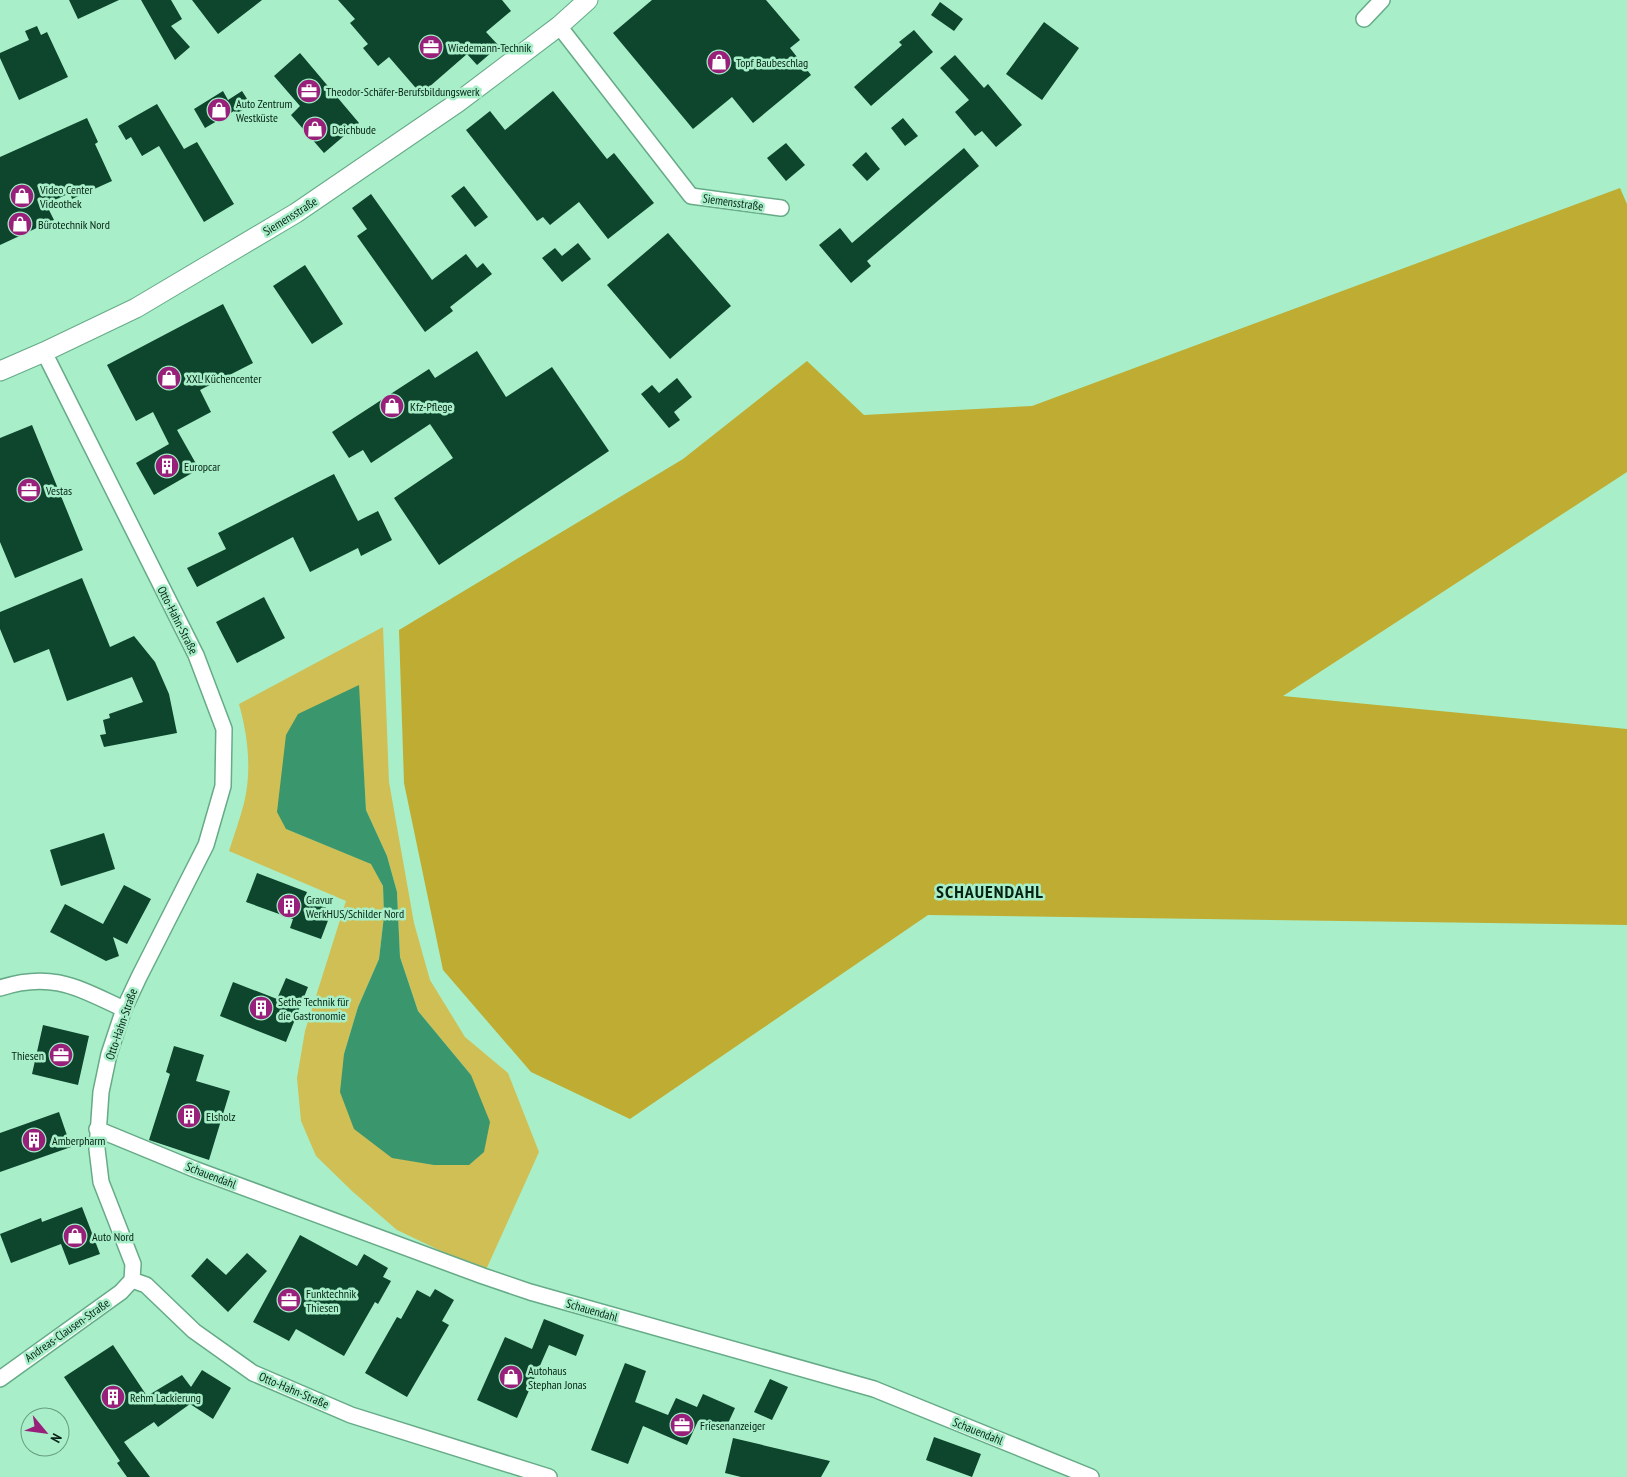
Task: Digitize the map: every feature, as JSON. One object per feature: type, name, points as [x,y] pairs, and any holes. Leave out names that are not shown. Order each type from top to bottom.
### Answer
[{"type":"street","name":"Siemensstraße","points":[[0,371],[136,308],[296,213],[456,103],[559,26],[588,0]]},
{"type":"street","points":[[1364,20],[1382,0]]},
{"type":"street","name":"Siemensstraße","points":[[559,26],[691,196],[781,208]]},
{"type":"street","name":"Otto-Hahn-Straße","points":[[44,352],[196,654],[224,729],[222,786],[206,845],[138,977],[124,1009],[107,1064],[101,1092],[97,1129],[97,1149],[101,1182],[134,1264],[132,1280],[146,1285],[194,1331],[253,1373],[351,1415],[549,1477]]},
{"type":"street","points":[[0,988],[24,981],[43,980],[60,982],[124,1009]]},
{"type":"street","name":"Schauendahl","points":[[97,1129],[194,1169],[530,1292],[874,1389],[1091,1477]]},
{"type":"street","name":"Andreas-Clausen-Straße","points":[[0,1379],[121,1292],[132,1280]]},
{"type":"shaded area","points":[[1620,188],[1627,204],[1627,472],[1283,696],[1627,729],[1627,925],[928,915],[630,1119],[531,1072],[443,970],[404,783],[399,630],[683,459],[807,361],[864,415],[1032,406]]},
{"type":"shaded area","points":[[383,627],[389,782],[414,923],[430,980],[465,1037],[508,1073],[539,1152],[485,1272],[397,1230],[353,1192],[316,1156],[301,1121],[297,1078],[305,1031],[346,901],[229,851],[244,803],[248,779],[247,741],[239,704]],"holes":[[[358,685],[366,810],[387,856],[397,892],[400,957],[418,1011],[471,1075],[344,1054],[358,1007],[379,959],[384,916],[383,886],[372,864],[286,829]]]},
{"type":"shaded area","points":[[359,685],[366,810],[387,856],[397,892],[400,957],[418,1011],[471,1075],[490,1122],[484,1152],[469,1165],[434,1165],[392,1158],[354,1129],[340,1092],[344,1054],[358,1007],[379,959],[384,916],[383,886],[371,864],[286,829],[277,812],[286,735],[298,714]]},
{"type":"building","points":[[69,0],[119,0],[78,19]]},
{"type":"building","points":[[141,0],[171,0],[182,19],[171,26],[190,47],[175,60]]},
{"type":"building","points":[[192,0],[262,0],[218,34]]},
{"type":"building","name":"Wiedemann-Technik","points":[[338,0],[502,0],[511,11],[486,32],[499,46],[477,65],[467,54],[421,94],[389,57],[378,66],[363,48],[368,44],[350,23],[355,19]]},
{"type":"building","name":"Topf Baubeschlag","points":[[652,0],[766,0],[800,40],[790,48],[811,75],[753,123],[732,97],[693,129],[613,33]]},
{"type":"building","points":[[940,2],[963,19],[954,31],[931,15]]},
{"type":"building","points":[[1044,22],[1079,48],[1042,100],[1006,74]]},
{"type":"building","points":[[37,26],[41,35],[47,32],[68,77],[19,100],[0,58],[0,53],[29,40],[25,31]]},
{"type":"building","points":[[914,30],[933,52],[871,106],[854,87],[902,45],[899,42]]},
{"type":"building","name":"Theodor-Schäfer-Berufsbildungswerk","points":[[300,53],[359,123],[324,153],[291,115],[300,106],[274,76]]},
{"type":"building","points":[[955,55],[984,88],[988,84],[1022,125],[996,147],[982,131],[975,136],[955,112],[969,100],[940,68]]},
{"type":"building","name":"Auto Zentrum Westküste","points":[[223,91],[228,100],[242,91],[251,105],[236,114],[234,111],[205,128],[194,109]]},
{"type":"building","points":[[553,91],[607,159],[614,153],[654,203],[608,239],[579,202],[550,225],[543,217],[537,221],[466,130],[490,111],[505,130]]},
{"type":"building","points":[[157,104],[184,149],[197,142],[234,204],[204,222],[159,146],[142,156],[131,137],[126,140],[118,126]]},
{"type":"building","name":"Video Center Videothek","points":[[87,118],[98,142],[95,144],[112,181],[72,199],[70,193],[46,204],[54,220],[0,245],[0,157]]},
{"type":"building","points":[[903,118],[918,136],[905,146],[891,128]]},
{"type":"building","points":[[786,143],[805,165],[786,181],[767,158]]},
{"type":"building","points":[[964,148],[979,166],[867,261],[871,266],[851,283],[819,245],[840,228],[852,243]]},
{"type":"building","points":[[866,152],[880,169],[867,181],[852,165]]},
{"type":"building","points":[[464,186],[488,217],[475,227],[451,196]]},
{"type":"building","points":[[371,194],[432,280],[466,254],[477,268],[483,263],[492,274],[450,307],[453,311],[425,332],[357,236],[367,229],[352,208]]},
{"type":"building","points":[[668,233],[731,306],[670,359],[607,285]]},
{"type":"building","points":[[578,243],[591,259],[562,282],[542,258],[555,248],[562,256]]},
{"type":"building","points":[[305,265],[343,324],[312,344],[273,286]]},
{"type":"building","name":"XXL Küchencenter","points":[[223,304],[253,363],[200,390],[211,412],[177,430],[199,469],[154,495],[136,463],[169,444],[153,412],[136,421],[107,365]]},
{"type":"building","points":[[477,351],[506,397],[552,367],[609,451],[439,565],[394,498],[453,458],[430,424],[371,463],[363,450],[349,458],[332,432],[429,369],[435,378]]},
{"type":"building","points":[[677,378],[692,397],[674,412],[680,420],[669,428],[641,394],[652,385],[659,393]]},
{"type":"building","name":"Vestas","points":[[32,425],[83,550],[15,578],[0,542],[0,438]]},
{"type":"building","points":[[334,474],[358,521],[378,511],[392,540],[361,556],[358,548],[310,572],[293,537],[197,587],[187,568],[226,549],[218,533]]},
{"type":"building","points":[[82,578],[110,647],[134,636],[155,662],[169,694],[177,733],[104,747],[100,735],[106,734],[103,720],[110,718],[109,714],[143,702],[132,677],[67,701],[49,649],[14,663],[0,629],[0,612]]},
{"type":"building","points":[[264,597],[285,638],[237,663],[216,622]]},
{"type":"building","points":[[104,833],[115,869],[61,886],[50,850]]},
{"type":"building","name":"Gravur WerkHUS/Schilder Nord","points":[[257,873],[307,892],[304,900],[332,910],[321,939],[290,928],[293,919],[246,902]]},
{"type":"building","points":[[124,885],[151,899],[127,944],[113,937],[119,956],[106,961],[50,932],[65,904],[103,924]]},
{"type":"building","name":"Sethe Technik für die Gastronomie","points":[[286,978],[308,987],[286,1042],[220,1016],[233,982],[277,999]]},
{"type":"building","name":"Thiesen","points":[[43,1025],[89,1036],[78,1085],[32,1074]]},
{"type":"building","name":"Elsholz","points":[[174,1046],[204,1055],[196,1081],[230,1091],[209,1160],[149,1140],[170,1074],[166,1072]]},
{"type":"building","name":"Amberpharm","points":[[59,1112],[71,1147],[0,1172],[0,1133]]},
{"type":"building","points":[[82,1207],[100,1254],[69,1265],[61,1244],[11,1263],[0,1234],[41,1218],[42,1222]]},
{"type":"building","points":[[300,1235],[357,1266],[364,1254],[388,1268],[383,1277],[391,1281],[378,1304],[375,1302],[344,1356],[296,1329],[289,1341],[253,1322]]},
{"type":"building","points":[[247,1253],[267,1271],[228,1312],[191,1276],[207,1258],[226,1275]]},
{"type":"building","points":[[435,1289],[454,1300],[442,1321],[449,1325],[407,1397],[365,1373],[397,1317],[401,1319],[417,1290],[430,1297]]},
{"type":"building","name":"Autohaus Stephan Jonas","points":[[544,1319],[584,1335],[576,1356],[549,1345],[517,1418],[477,1400],[505,1337],[532,1349]]},
{"type":"building","name":"Rehm Lackierung","points":[[113,1345],[147,1396],[182,1375],[191,1387],[202,1370],[231,1388],[213,1419],[190,1404],[158,1427],[154,1422],[124,1442],[150,1477],[127,1477],[117,1463],[120,1461],[64,1377]]},
{"type":"building","points":[[625,1363],[646,1371],[635,1402],[668,1415],[676,1398],[697,1407],[703,1394],[735,1408],[724,1432],[698,1421],[687,1445],[643,1426],[628,1464],[591,1450]]},
{"type":"building","points":[[770,1379],[788,1387],[772,1420],[754,1412]]},
{"type":"building","points":[[934,1437],[981,1454],[972,1477],[926,1460]]},
{"type":"building","points":[[733,1438],[830,1461],[821,1477],[741,1477],[725,1473]]},
{"type":"place","name":"Wiedemann-Technik","points":[[431,47]]},
{"type":"place","name":"Topf Baubeschlag","points":[[719,62]]},
{"type":"place","name":"Theodor-Schäfer-Berufsbildungswerk","points":[[309,91]]},
{"type":"place","name":"Auto Zentrum Westküste","points":[[219,110]]},
{"type":"place","name":"Deichbude","points":[[315,129]]},
{"type":"place","name":"Video Center Videothek","points":[[22,196]]},
{"type":"place","name":"Bürotechnik Nord","points":[[20,224]]},
{"type":"place","name":"XXL Küchencenter","points":[[169,378]]},
{"type":"place","name":"Kfz-Pflege","points":[[392,406]]},
{"type":"place","name":"Europcar","points":[[167,466]]},
{"type":"place","name":"Vestas","points":[[29,490]]},
{"type":"place","name":"Gravur WerkHUS/Schilder Nord","points":[[289,906]]},
{"type":"place","name":"Sethe Technik für die Gastronomie","points":[[261,1008]]},
{"type":"place","name":"Thiesen","points":[[61,1055]]},
{"type":"place","name":"Elsholz","points":[[189,1116]]},
{"type":"place","name":"Amberpharm","points":[[34,1140]]},
{"type":"place","name":"Auto Nord","points":[[75,1236]]},
{"type":"place","name":"Funktechnik Thiesen","points":[[289,1300]]},
{"type":"place","name":"Autohaus Stephan Jonas","points":[[511,1377]]},
{"type":"place","name":"Rehm Lackierung","points":[[113,1397]]},
{"type":"place","name":"Friesenanzeiger","points":[[682,1425]]},
{"type":"district","name":"SCHAUENDAHL","points":[[990,891]]}]
